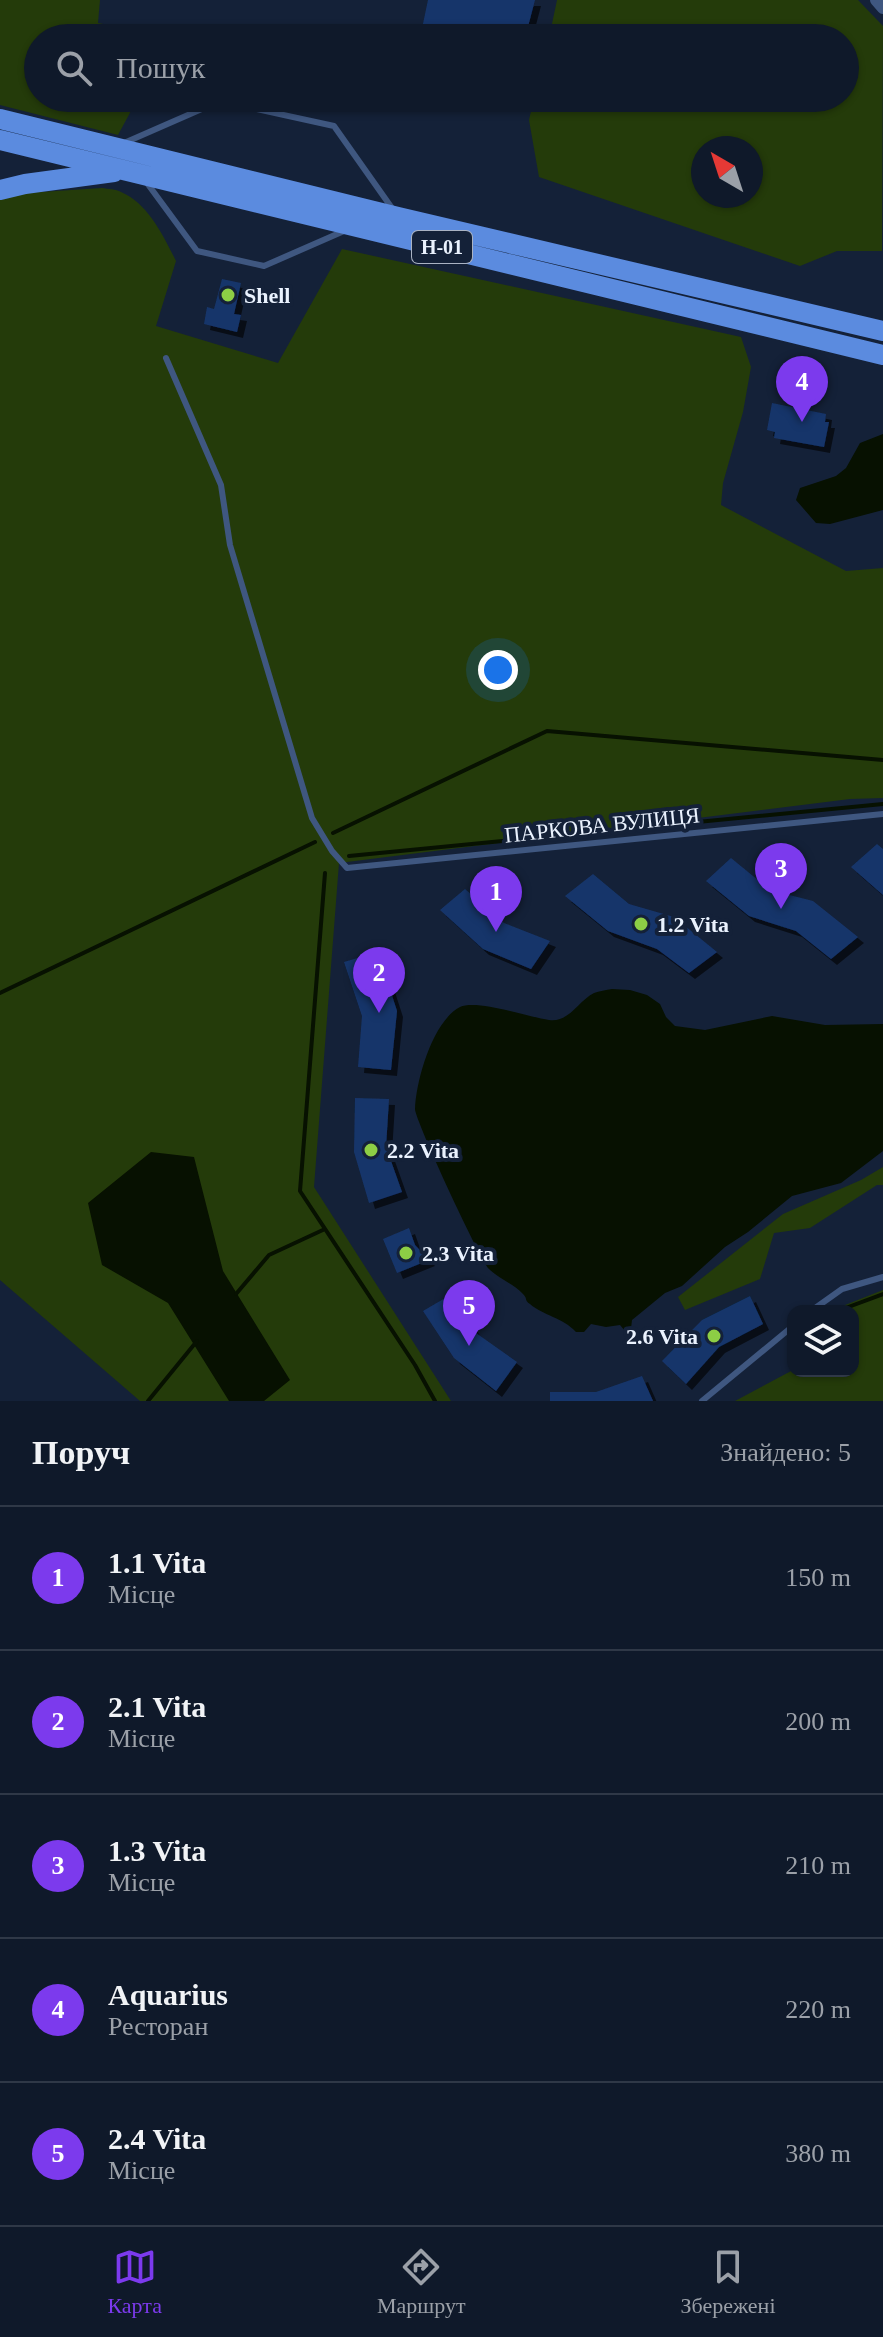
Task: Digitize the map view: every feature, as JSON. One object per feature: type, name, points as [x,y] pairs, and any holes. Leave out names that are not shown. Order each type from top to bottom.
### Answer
[{"type":"main road","name":"Н-01","points":[[0,119],[883,331]]},
{"type":"main road","name":"Н-01","points":[[0,140],[883,355]]},
{"type":"main road","points":[[0,190],[25,184],[134,172]]},
{"type":"street","points":[[876,0],[883,8]]},
{"type":"lane","points":[[112,148],[195,112]]},
{"type":"lane","points":[[270,112],[334,126],[398,217]]},
{"type":"lane","points":[[134,172],[197,251],[264,266],[356,225]]},
{"type":"lane","name":"ПАРКОВА ВУЛИЦЯ","points":[[166,358],[221,485],[230,545],[312,818],[332,851],[347,868],[883,814]]},
{"type":"lane","points":[[819,1305],[842,1289],[883,1277]]},
{"type":"lane","points":[[702,1401],[787,1331]]},
{"type":"green space","points":[[0,0],[100,0],[98,23],[103,24],[24,24],[24,111],[0,105]]},
{"type":"green space","points":[[557,0],[858,0],[883,26],[882,251],[837,251],[800,266],[539,177],[529,120],[531,112],[859,112],[859,24],[552,24]]},
{"type":"green space","points":[[28,112],[130,112],[118,135]]},
{"type":"green space","points":[[102,188],[119,191],[139,204],[154,222],[176,261],[156,326],[278,363],[342,249],[741,337],[751,367],[743,412],[723,483],[721,505],[846,571],[883,568],[883,798],[850,799],[339,863],[314,1187],[451,1401],[140,1401],[0,1280],[0,200],[26,193]]},
{"type":"green space","points":[[883,1167],[883,1185],[877,1185],[810,1228],[774,1233],[760,1279],[685,1310],[678,1297],[783,1214],[861,1180]]},
{"type":"green space","points":[[883,1290],[883,1401],[735,1401],[787,1373],[787,1377],[859,1377],[859,1305],[845,1305]]},
{"type":"shaded area","points":[[883,434],[883,510],[830,524],[816,523],[796,500],[800,488],[836,476],[846,468],[860,443]]},
{"type":"shaded area","points":[[612,989],[647,995],[660,1004],[675,1026],[705,1030],[772,1016],[825,1025],[883,1024],[883,1151],[841,1183],[792,1196],[725,1247],[682,1286],[665,1293],[632,1320],[630,1337],[620,1325],[606,1327],[591,1324],[584,1332],[576,1332],[535,1308],[519,1290],[489,1269],[449,1190],[415,1109],[423,1068],[434,1038],[450,1014],[460,1007],[478,1005],[556,1020],[568,1015],[594,993]]},
{"type":"shaded area","points":[[151,1152],[194,1157],[223,1271],[290,1380],[264,1401],[229,1401],[168,1303],[102,1265],[88,1203]]},
{"type":"building","points":[[428,0],[535,0],[529,24],[423,24]]},
{"type":"building","name":"Shell","points":[[222,279],[241,283],[234,314],[241,315],[237,332],[204,324],[207,307],[214,309]]},
{"type":"building","points":[[772,403],[826,414],[825,422],[829,422],[824,447],[774,438],[775,432],[767,430]]},
{"type":"building","points":[[877,844],[883,849],[883,895],[851,867]]},
{"type":"building","points":[[731,858],[770,890],[813,901],[858,937],[831,959],[796,931],[749,916],[706,881]]},
{"type":"building","name":"1.2 Vita","points":[[593,874],[629,904],[674,917],[717,952],[689,973],[657,949],[608,931],[565,896]]},
{"type":"building","points":[[465,889],[504,923],[550,941],[531,969],[483,949],[440,910]]},
{"type":"building","points":[[378,952],[397,1011],[391,1070],[358,1067],[362,1016],[344,962]]},
{"type":"building","name":"2.2 Vita","points":[[355,1098],[389,1099],[386,1147],[402,1192],[369,1203],[354,1152]]},
{"type":"building","name":"2.3 Vita","points":[[409,1228],[415,1245],[429,1260],[397,1273],[383,1239]]},
{"type":"building","points":[[452,1294],[476,1333],[517,1362],[496,1391],[454,1358],[423,1311]]},
{"type":"building","name":"2.6 Vita","points":[[750,1296],[763,1324],[719,1347],[686,1384],[662,1361],[702,1320]]},
{"type":"building","points":[[642,1376],[653,1401],[550,1401],[550,1392],[596,1392]]},
{"type":"waterway","points":[[333,833],[547,731],[883,760]]},
{"type":"waterway","points":[[349,856],[883,804]]},
{"type":"waterway","points":[[0,993],[315,842]]},
{"type":"waterway","points":[[325,873],[300,1191],[415,1365],[435,1401]]},
{"type":"waterway","points":[[236,1294],[269,1255],[325,1229]]},
{"type":"waterway","points":[[854,1305],[883,1294]]},
{"type":"waterway","points":[[148,1401],[197,1341]]},
{"type":"place","name":"Shell","points":[[228,295]]},
{"type":"place","name":"Aquarius","points":[[802,422]]},
{"type":"place","name":"1.3 Vita","points":[[781,909]]},
{"type":"place","name":"1.2 Vita","points":[[641,924]]},
{"type":"place","name":"1.1 Vita","points":[[496,932]]},
{"type":"place","name":"2.1 Vita","points":[[379,1013]]},
{"type":"place","name":"2.2 Vita","points":[[371,1150]]},
{"type":"place","name":"2.3 Vita","points":[[406,1253]]},
{"type":"place","name":"2.6 Vita","points":[[714,1336]]},
{"type":"place","name":"2.4 Vita","points":[[469,1346]]}]
